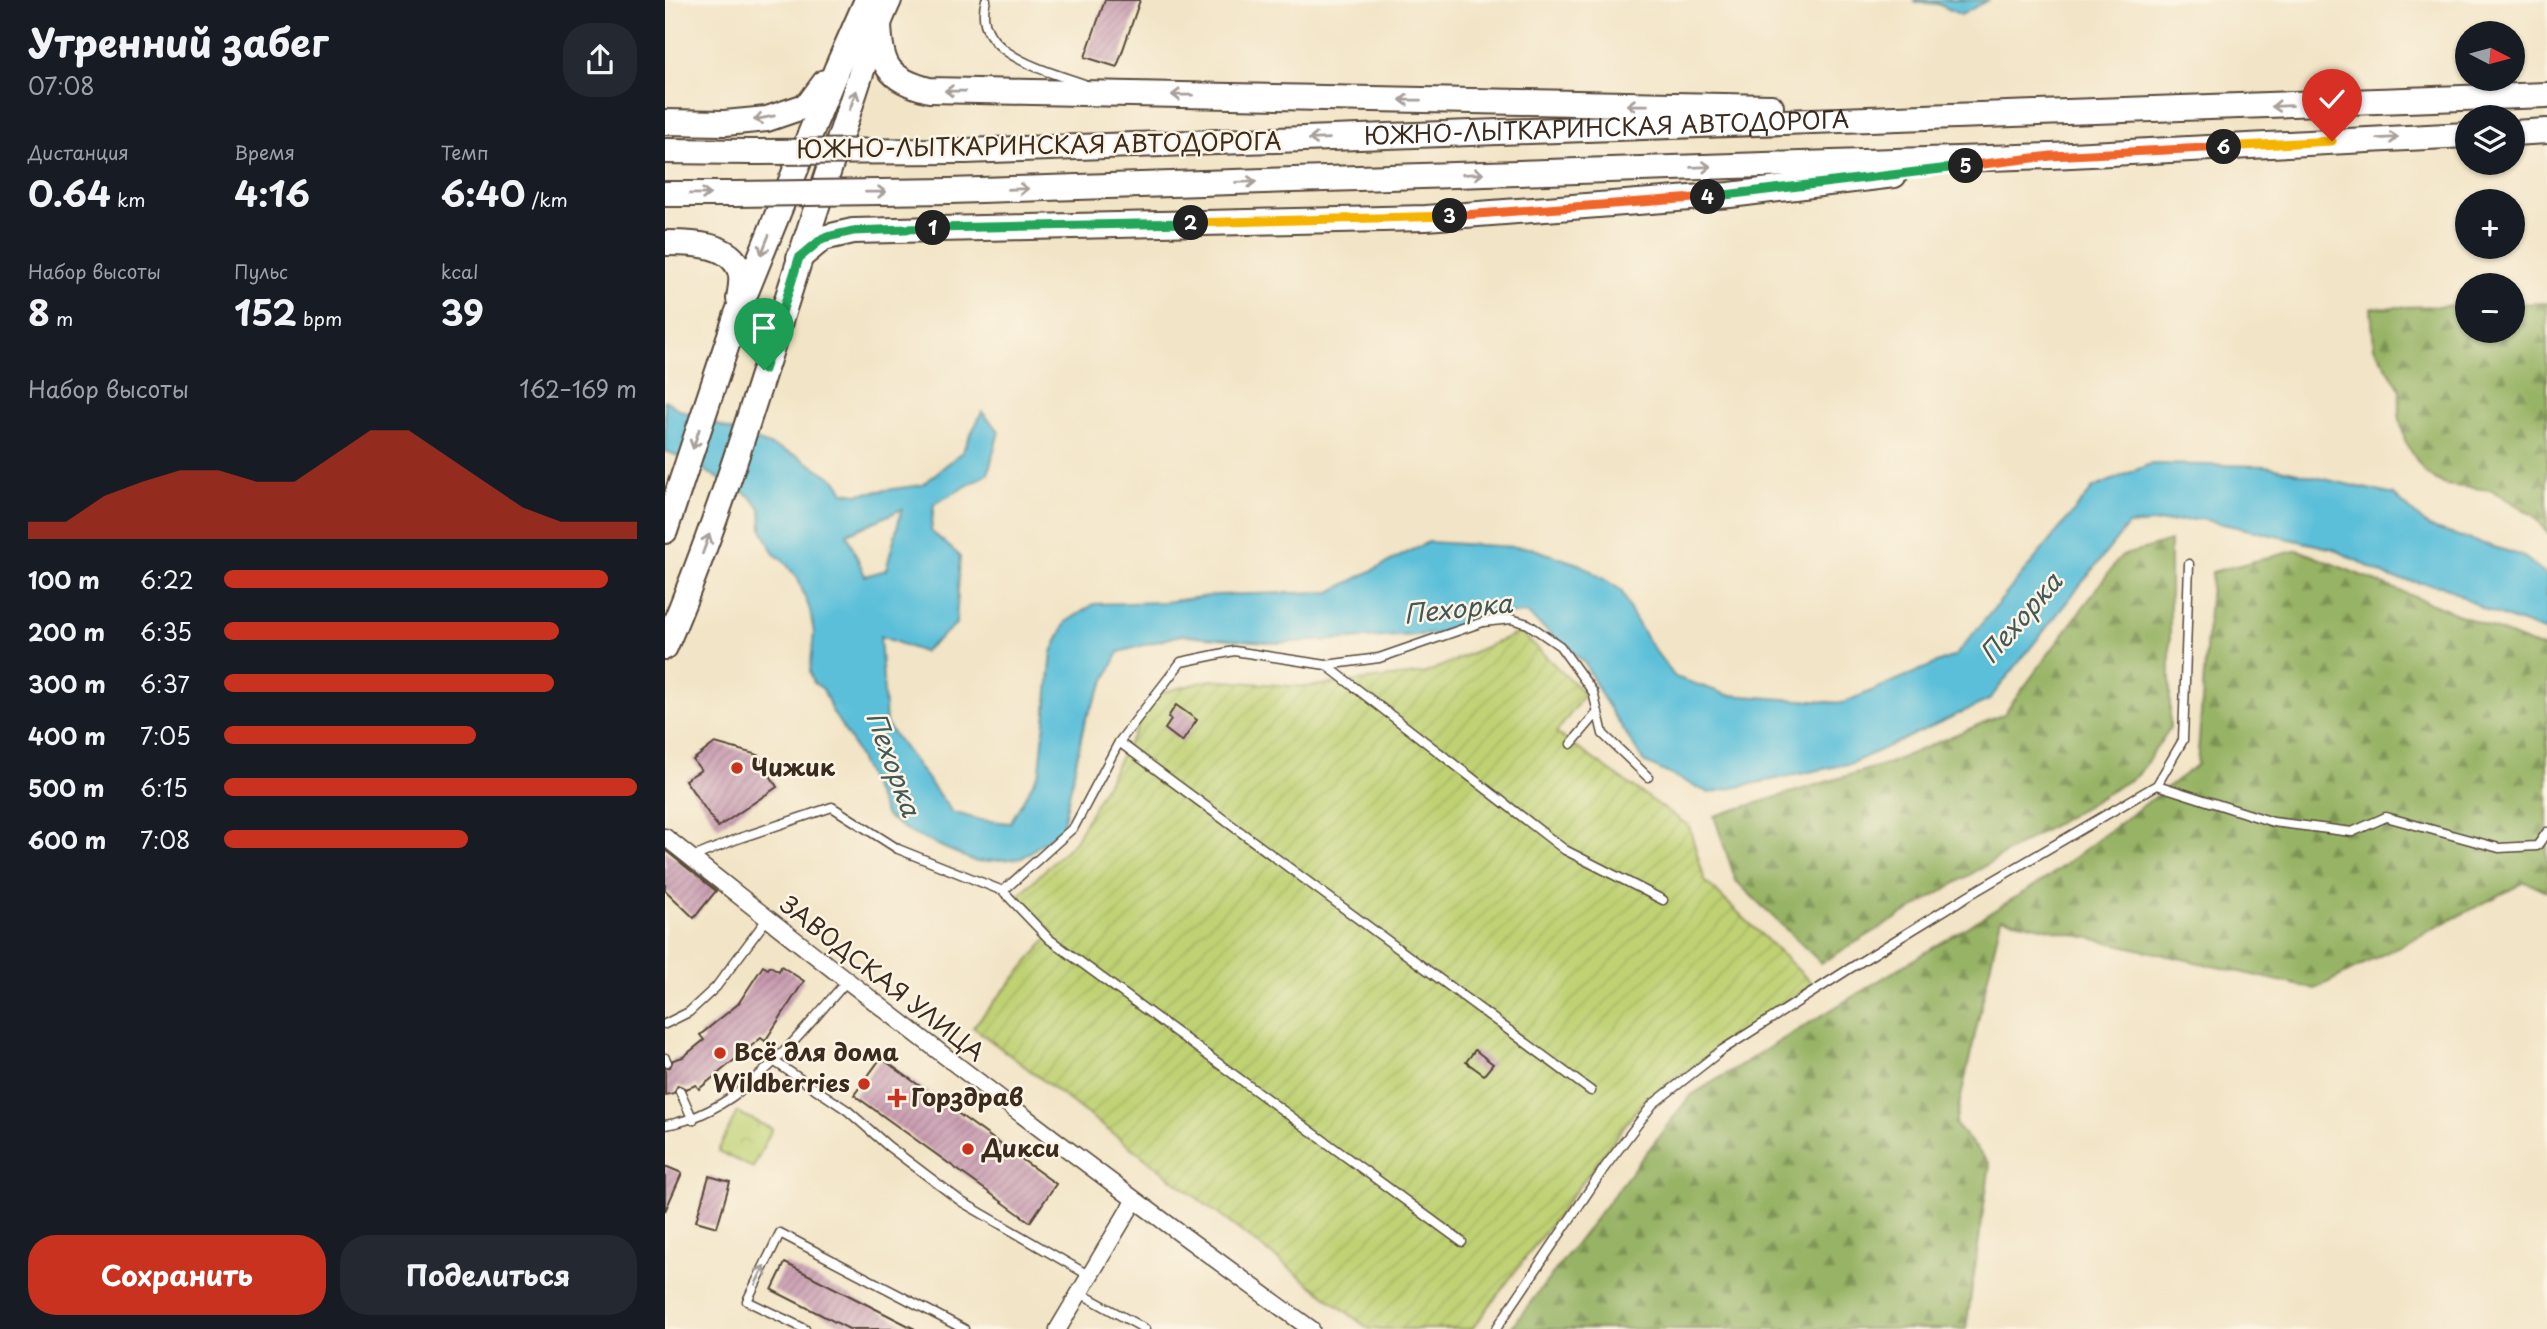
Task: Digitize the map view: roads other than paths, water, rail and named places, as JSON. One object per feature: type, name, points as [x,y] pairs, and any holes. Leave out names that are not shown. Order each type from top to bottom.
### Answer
[{"type":"main road","points":[[665,531],[737,314],[867,0]]},
{"type":"main road","points":[[884,11],[880,49],[890,71],[907,84],[929,90],[2048,113]]},
{"type":"main road","points":[[665,647],[719,506],[799,258],[884,11]]},
{"type":"main road","points":[[665,122],[725,123],[767,119],[808,105],[837,68]]},
{"type":"main road","name":"ЮЖНО-ЛЫТКАРИНСКАЯ АВТОДОРОГА","points":[[665,151],[965,152],[2547,95]]},
{"type":"main road","points":[[2525,132],[2547,131]]},
{"type":"main road","name":"ЮЖНО-ЛЫТКАРИНСКАЯ АВТОДОРОГА","points":[[665,194],[950,191],[2051,156],[2455,135]]},
{"type":"main road","points":[[799,258],[823,238],[853,231],[1426,218],[1730,195],[2051,156]]},
{"type":"main road","points":[[665,243],[700,243],[719,250],[736,263],[741,272],[737,314]]},
{"type":"street","name":"ЗАВОДСКАЯ УЛИЦА","points":[[665,837],[846,982],[1134,1201],[1311,1329]]},
{"type":"street","points":[[1058,1329],[1134,1201]]},
{"type":"lane","points":[[986,0],[984,6],[987,27],[1000,48],[1022,61],[1095,87]]},
{"type":"lane","points":[[1496,1329],[1605,1167],[1653,1104],[1722,1050],[1780,1013],[1958,902],[2157,785],[2183,740],[2189,564]]},
{"type":"lane","points":[[1003,891],[1074,827],[1119,742],[1181,662],[1234,651],[1326,665],[1379,658],[1483,622],[1511,619],[1528,624],[1560,646],[1593,692],[1603,734],[1648,777]]},
{"type":"lane","points":[[1326,665],[1565,850],[1663,900]]},
{"type":"lane","points":[[1571,744],[1598,712]]},
{"type":"lane","points":[[1119,742],[1591,1091]]},
{"type":"lane","points":[[2157,785],[2273,822],[2351,832],[2386,817],[2499,848],[2537,846],[2547,832]]},
{"type":"lane","points":[[691,858],[737,839],[832,807],[898,849],[1003,891],[1049,939],[1462,1242]]},
{"type":"lane","points":[[665,1024],[689,1013],[716,988],[767,919]]},
{"type":"lane","points":[[665,1125],[693,1120],[736,1093],[775,1062],[846,982]]},
{"type":"lane","points":[[775,1062],[848,1110],[888,1146],[962,1202],[1090,1276]]},
{"type":"lane","points":[[680,1091],[693,1120]]},
{"type":"lane","points":[[805,1329],[747,1301],[780,1233],[964,1329]]},
{"type":"lane","points":[[1080,1293],[1145,1329]]},
{"type":"water","points":[[1914,0],[1988,0],[1961,15],[1938,4]]},
{"type":"water","name":"Пехорка","points":[[665,400],[680,410],[797,456],[836,480],[844,492],[857,494],[922,485],[962,452],[982,412],[999,431],[988,474],[934,504],[931,531],[960,556],[956,624],[923,652],[880,636],[886,724],[952,812],[980,820],[1010,823],[1040,771],[1052,652],[1066,622],[1094,604],[1165,602],[1216,595],[1330,592],[1428,542],[1531,548],[1581,565],[1621,590],[1650,644],[1675,677],[1728,695],[1843,703],[1956,655],[2093,488],[2150,464],[2267,466],[2394,495],[2429,527],[2523,556],[2547,576],[2547,632],[2486,610],[2446,587],[2391,578],[2334,549],[2201,519],[2128,525],[1989,700],[1852,763],[1709,793],[1644,762],[1584,662],[1526,613],[1482,616],[1436,634],[1276,643],[1181,635],[1119,652],[1085,720],[1062,829],[1022,858],[976,862],[911,833],[886,816],[823,689],[814,683],[810,672],[814,633],[810,610],[798,579],[782,559],[774,554],[762,529],[761,509],[751,497],[681,457],[665,451]],"holes":[[[902,509],[886,570],[865,576],[847,534]]]},
{"type":"place","name":"Чижик","points":[[737,768]]},
{"type":"place","name":"Всё для дома","points":[[720,1053]]},
{"type":"place","name":"Wildberries","points":[[864,1084]]},
{"type":"place","name":"Горздрав","points":[[897,1098]]},
{"type":"place","name":"Дикси","points":[[968,1149]]}]
